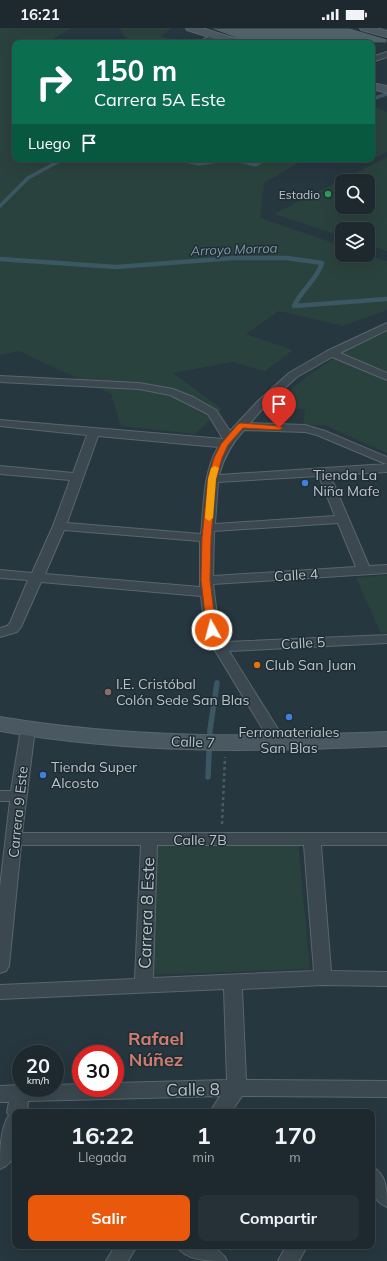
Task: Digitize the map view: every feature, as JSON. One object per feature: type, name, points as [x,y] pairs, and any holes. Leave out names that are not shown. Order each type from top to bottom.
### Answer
[{"type":"street","points":[[191,28],[204,32],[215,32],[232,40]]},
{"type":"street","points":[[369,28],[387,34]]},
{"type":"street","points":[[206,40],[215,32]]},
{"type":"street","points":[[375,59],[387,54]]},
{"type":"street","points":[[375,87],[387,90]]},
{"type":"street","points":[[278,742],[220,648],[212,630],[207,586],[207,533],[212,479],[218,458],[227,441],[293,375],[331,353],[387,326]]},
{"type":"street","points":[[331,353],[387,377]]},
{"type":"street","points":[[0,379],[139,386],[173,392],[212,412],[227,441]]},
{"type":"street","points":[[0,423],[94,432],[227,441]]},
{"type":"street","points":[[241,426],[305,429],[321,433],[387,461]]},
{"type":"street","points":[[0,633],[12,629],[16,624],[59,526],[94,432]]},
{"type":"street","points":[[212,479],[387,468]]},
{"type":"street","points":[[0,470],[77,477]]},
{"type":"street","points":[[323,472],[364,571]]},
{"type":"street","points":[[59,526],[207,533],[343,519]]},
{"type":"street","name":"Calle 4","points":[[0,574],[207,586],[387,569]]},
{"type":"street","name":"Calle 5","points":[[220,648],[387,639]]},
{"type":"street","name":"Calle 7","points":[[0,724],[28,729],[121,739],[215,743],[387,739]]},
{"type":"street","name":"Carrera 9 Este","points":[[0,966],[6,872],[14,839],[18,796],[28,729]]},
{"type":"street","points":[[0,796],[18,796]]},
{"type":"street","name":"Calle 7B","points":[[14,839],[387,839]]},
{"type":"street","points":[[312,839],[323,978]]},
{"type":"street","name":"Carrera 8 Este","points":[[144,986],[149,840]]},
{"type":"street","points":[[0,992],[323,978],[387,979]]},
{"type":"street","points":[[222,1109],[237,1088],[233,982]]},
{"type":"street","name":"Calle 8","points":[[64,1092],[237,1088],[387,1089]]},
{"type":"street","name":"Calle 8","points":[[0,1094],[12,1093]]},
{"type":"street","points":[[17,1109],[19,1097]]},
{"type":"street","points":[[9,1151],[12,1136]]},
{"type":"street","points":[[375,1180],[387,1198]]},
{"type":"street","points":[[116,1261],[125,1249]]},
{"type":"street","points":[[193,1249],[217,1261]]},
{"type":"street","points":[[288,1261],[295,1249]]},
{"type":"path","points":[[215,743],[221,840]]},
{"type":"green space","points":[[0,28],[72,28],[51,40],[12,40],[12,162],[300,162],[264,183],[260,218],[335,244],[335,262],[375,262],[375,257],[387,261],[387,310],[344,326],[279,311],[246,334],[293,350],[265,371],[233,362],[173,373],[222,409],[195,434],[121,426],[111,394],[19,351],[0,355]]},
{"type":"green space","points":[[120,28],[171,28],[161,36],[173,40],[126,40]]},
{"type":"green space","points":[[375,106],[387,112],[387,152],[375,158]]},
{"type":"green space","name":"Estadio","points":[[387,157],[387,251],[375,247],[375,222],[335,222],[335,234],[274,214],[335,183],[335,214],[375,214],[375,174],[353,174]]},
{"type":"green space","points":[[387,322],[387,453],[324,425],[303,425],[305,409],[272,407],[306,377]]},
{"type":"green space","points":[[387,575],[387,633],[381,633],[356,578]]},
{"type":"green space","points":[[153,843],[298,843],[310,969],[149,975]]},
{"type":"building","points":[[350,28],[387,39],[387,43],[375,43],[375,40],[241,40],[212,29]]},
{"type":"waterway","points":[[375,98],[387,94]]},
{"type":"waterway","points":[[0,206],[28,178],[57,162]]},
{"type":"waterway","points":[[191,162],[199,164],[211,162]]},
{"type":"waterway","points":[[244,162],[256,165],[260,162]]},
{"type":"waterway","name":"Arroyo Morroa","points":[[0,259],[116,267],[234,258],[287,258],[322,263],[320,269],[294,306],[387,299]]},
{"type":"waterway","points":[[208,777],[210,730],[217,683]]},
{"type":"slow traffic","points":[[209,518],[212,479],[215,468]]},
{"type":"place","name":"Estadio","points":[[328,194]]},
{"type":"place","name":"Tienda La Niña Mafe","points":[[305,483]]},
{"type":"place","name":"Club San Juan","points":[[257,665]]},
{"type":"place","name":"I.E. Cristóbal Colón Sede San Blas","points":[[108,692]]},
{"type":"place","name":"Ferromateriales San Blas","points":[[289,717]]},
{"type":"place","name":"Tienda Super Alcosto","points":[[43,775]]},
{"type":"district","name":"Rafael Núñez","points":[[156,1048]]},
{"type":"route","points":[[212,630],[206,580],[206,538],[212,479],[218,458],[225,444],[241,426],[279,428]]}]
